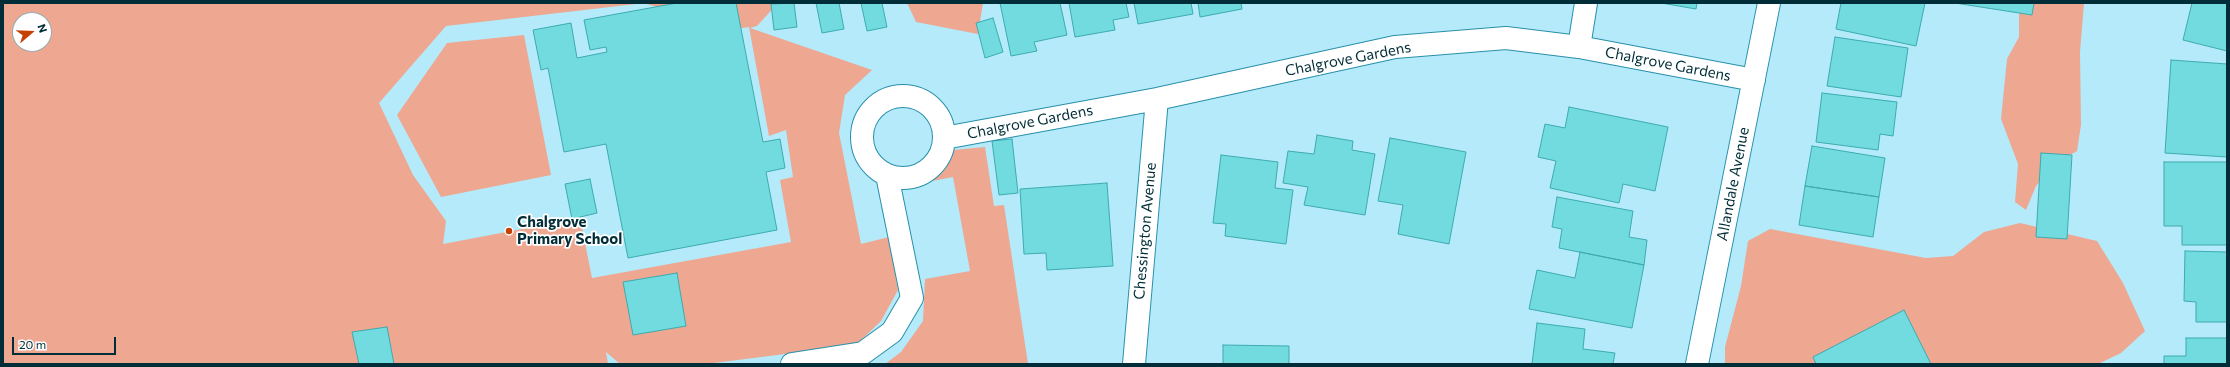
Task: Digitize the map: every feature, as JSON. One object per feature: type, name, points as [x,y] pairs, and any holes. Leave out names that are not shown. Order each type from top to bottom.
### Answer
[{"type":"street","points":[[1579,47],[1586,3]]},
{"type":"street","name":"Allandale Avenue","points":[[1697,364],[1769,3]]},
{"type":"street","name":"Chalgrove Gardens","points":[[944,138],[1157,99],[1396,46],[1506,38],[1579,47],[1754,80]]},
{"type":"street","points":[[897,96],[911,96],[924,101],[935,111],[942,124],[944,138],[938,159],[928,169],[916,176],[901,178],[887,175],[878,169],[868,158],[862,143],[862,129],[868,114],[878,104],[897,96]]},
{"type":"street","name":"Chessington Avenue","points":[[1134,364],[1157,99]]},
{"type":"street","points":[[792,364],[863,353],[892,332],[912,298],[887,175]]},
{"type":"shaded area","name":"Chalgrove Primary School","points":[[3,3],[636,4],[446,26],[379,103],[413,175],[446,221],[443,244],[580,218],[592,278],[791,242],[780,180],[793,177],[786,130],[769,136],[749,27],[727,30],[687,15],[643,3],[778,3],[757,26],[750,28],[872,70],[845,95],[839,133],[861,244],[889,237],[898,290],[881,321],[856,345],[706,364],[620,364],[606,352],[608,364],[3,364]]},
{"type":"shaded area","points":[[907,3],[983,3],[978,34],[916,22]]},
{"type":"shaded area","points":[[2019,3],[2084,3],[2080,52],[2081,125],[2077,151],[2056,163],[2036,186],[2026,210],[2015,202],[2018,164],[2001,119],[2007,59],[2019,37]]},
{"type":"shaded area","points":[[524,35],[551,175],[441,197],[397,115],[447,43]]},
{"type":"shaded area","points":[[985,147],[994,206],[1004,205],[1028,364],[885,364],[901,352],[923,321],[925,279],[970,271],[953,177],[927,182],[953,150]]},
{"type":"shaded area","points":[[2020,223],[2097,241],[2123,283],[2145,331],[2121,353],[2098,364],[1725,364],[1725,347],[1741,286],[1748,241],[1770,229],[1926,258],[1953,256],[1984,232]]},
{"type":"building","points":[[677,3],[736,3],[763,142],[780,139],[785,168],[766,172],[777,230],[628,258],[606,144],[564,152],[548,68],[541,70],[533,30],[571,23],[577,58],[607,52],[606,47],[590,50],[584,20]]},
{"type":"building","points":[[794,3],[797,27],[774,30],[771,4]]},
{"type":"building","points":[[816,3],[839,3],[844,29],[822,33]]},
{"type":"building","points":[[861,3],[882,3],[887,27],[867,31]]},
{"type":"building","points":[[1000,3],[1060,3],[1067,35],[1034,42],[1037,51],[1011,56]]},
{"type":"building","points":[[1069,3],[1126,3],[1129,17],[1113,20],[1115,30],[1075,37]]},
{"type":"building","points":[[1134,3],[1191,3],[1193,14],[1138,24]]},
{"type":"building","points":[[1198,3],[1241,3],[1242,9],[1200,17]]},
{"type":"building","points":[[1661,3],[1697,3],[1696,9]]},
{"type":"building","points":[[1841,3],[1925,3],[1916,46],[1836,29]]},
{"type":"building","points":[[1955,3],[2034,3],[2032,15]]},
{"type":"building","points":[[2192,3],[2227,3],[2227,51],[2183,40]]},
{"type":"building","points":[[993,18],[1003,52],[985,58],[976,23]]},
{"type":"building","points":[[1835,37],[1908,48],[1901,97],[1827,86]]},
{"type":"building","points":[[2171,60],[2227,64],[2227,157],[2165,153]]},
{"type":"building","points":[[1822,93],[1897,102],[1893,136],[1880,134],[1878,150],[1816,142]]},
{"type":"building","points":[[1569,107],[1668,127],[1655,191],[1623,184],[1619,203],[1550,188],[1556,161],[1538,157],[1545,124],[1565,128]]},
{"type":"building","points":[[1317,135],[1353,141],[1352,150],[1375,154],[1365,215],[1304,205],[1308,187],[1283,183],[1288,151],[1314,154]]},
{"type":"building","points":[[1390,138],[1466,152],[1449,244],[1398,234],[1403,205],[1378,201]]},
{"type":"building","points":[[1012,139],[1018,193],[999,195],[992,141]]},
{"type":"building","points":[[1812,146],[1885,158],[1879,197],[1805,186]]},
{"type":"building","points":[[2041,153],[2072,155],[2067,239],[2036,237]]},
{"type":"building","points":[[1221,155],[1278,162],[1275,188],[1293,190],[1286,244],[1225,236],[1226,224],[1213,223]]},
{"type":"building","points":[[2164,162],[2227,162],[2227,245],[2182,245],[2182,226],[2164,226]]},
{"type":"building","points":[[590,179],[597,213],[572,219],[565,184]]},
{"type":"building","points":[[1107,183],[1113,266],[1047,270],[1046,253],[1024,254],[1020,189]]},
{"type":"building","points":[[1805,186],[1879,197],[1873,237],[1799,225]]},
{"type":"building","points":[[1557,197],[1633,211],[1629,237],[1647,240],[1644,265],[1559,248],[1562,229],[1552,227]]},
{"type":"building","points":[[2185,251],[2227,252],[2227,322],[2196,322],[2196,302],[2184,301]]},
{"type":"building","points":[[1580,252],[1644,265],[1632,328],[1529,309],[1537,270],[1575,278]]},
{"type":"building","points":[[677,273],[686,326],[633,335],[623,282]]},
{"type":"building","points":[[1904,310],[1931,364],[1816,364],[1813,357]]},
{"type":"building","points":[[1537,323],[1585,329],[1583,349],[1615,353],[1613,364],[1532,364]]},
{"type":"building","points":[[387,327],[394,364],[359,364],[352,332]]},
{"type":"building","points":[[2186,338],[2227,338],[2227,364],[2164,364],[2164,356],[2186,356]]},
{"type":"building","points":[[1223,345],[1289,346],[1289,364],[1223,364]]},
{"type":"place","name":"Chalgrove Primary School","points":[[509,231]]}]
